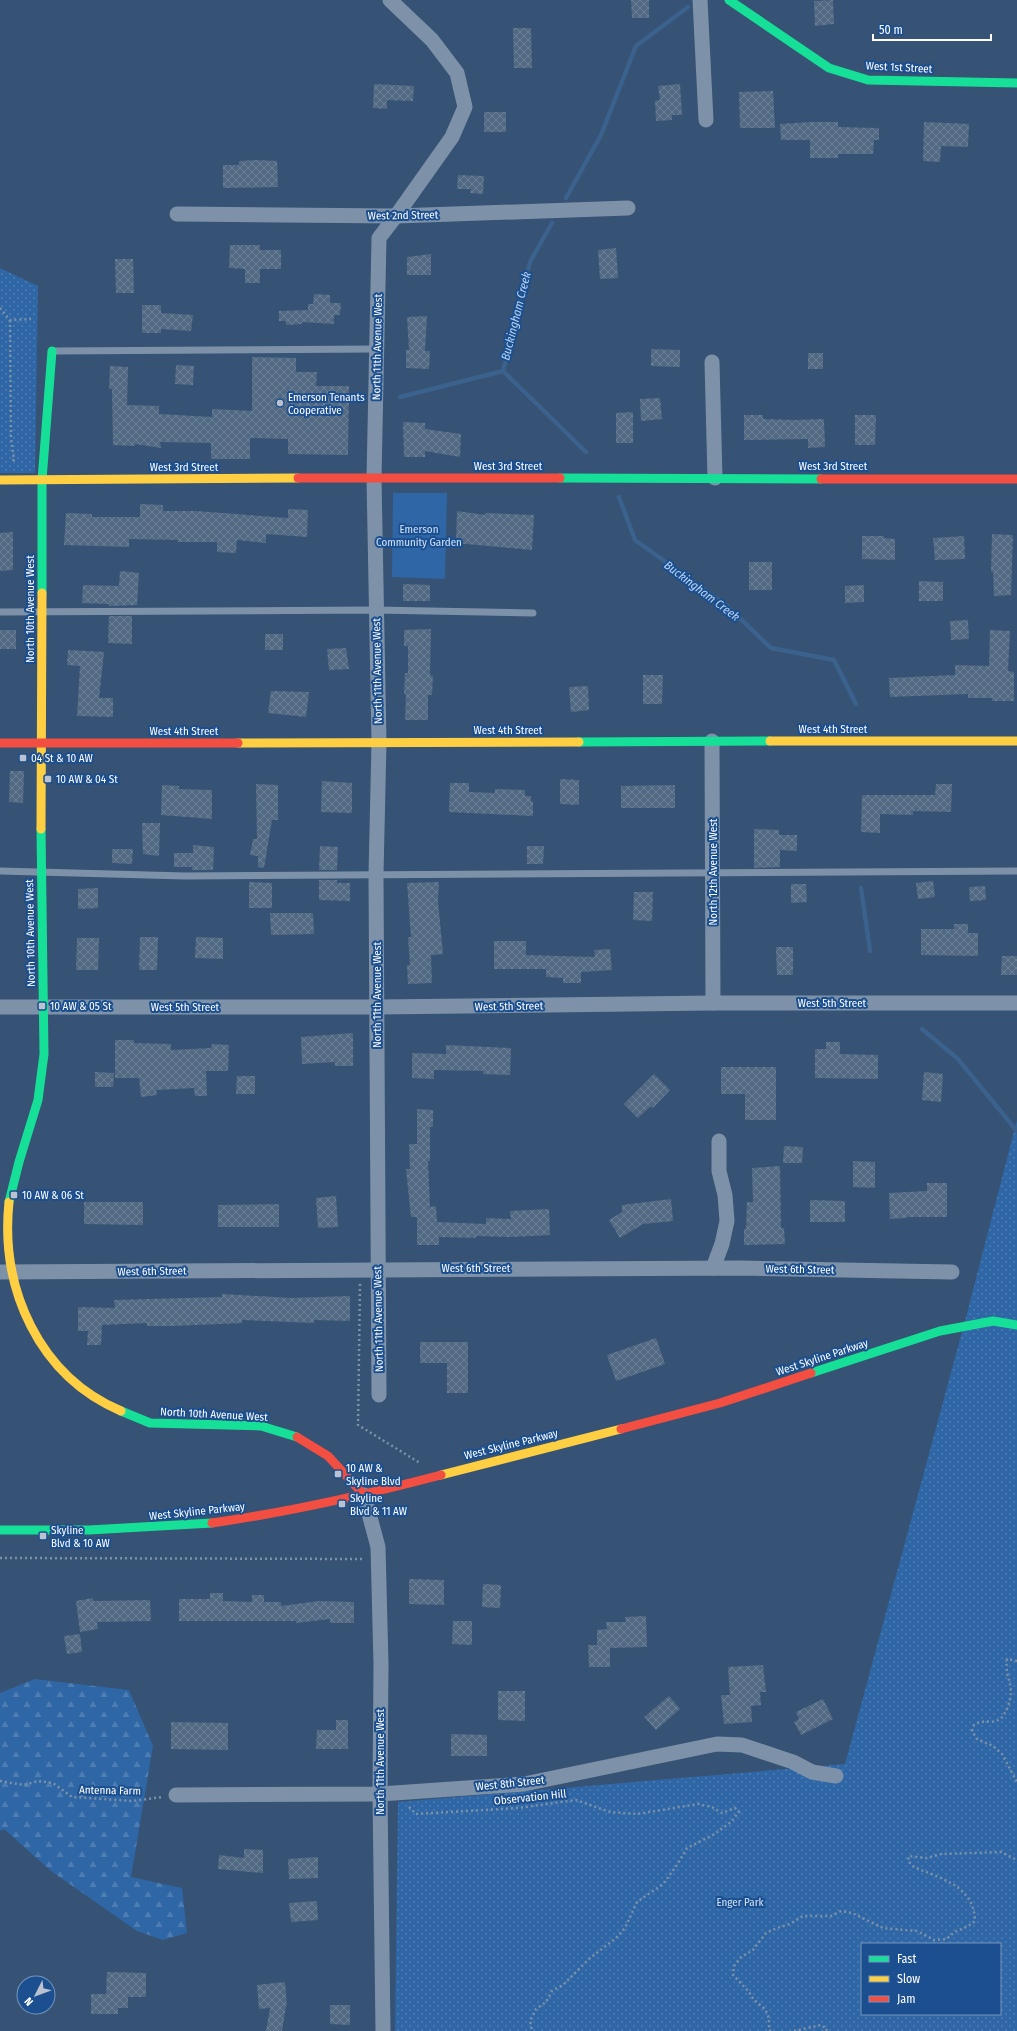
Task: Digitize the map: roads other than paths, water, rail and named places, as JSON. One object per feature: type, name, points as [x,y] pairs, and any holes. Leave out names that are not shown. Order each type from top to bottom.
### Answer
[{"type":"street","name":"North 11th Avenue West","points":[[379,1395],[377,1269],[378,1007],[376,875],[379,742],[375,610],[374,478],[379,238],[452,137],[464,107],[457,73],[432,40],[390,0]]},
{"type":"street","points":[[700,0],[706,120]]},
{"type":"street","name":"West 1st Street","points":[[729,0],[829,68],[868,80],[1017,83]]},
{"type":"street","name":"West 2nd Street","points":[[177,214],[396,216],[628,208]]},
{"type":"street","name":"North 10th Avenue West","points":[[52,351],[42,480],[41,872],[44,1054],[38,1100],[19,1162],[9,1204],[4,1272],[24,1319],[52,1361],[82,1389],[115,1408],[150,1423],[261,1426],[293,1434],[328,1456],[364,1495]]},
{"type":"street","points":[[712,362],[715,478]]},
{"type":"street","name":"West 3rd Street","points":[[0,480],[374,478],[1017,479]]},
{"type":"street","name":"North 12th Avenue West","points":[[712,741],[713,1003]]},
{"type":"street","name":"West 4th Street","points":[[0,744],[1017,741]]},
{"type":"street","name":"West 5th Street","points":[[0,1007],[378,1007],[713,1003],[1017,1003]]},
{"type":"street","points":[[714,1268],[722,1244],[727,1221],[725,1195],[719,1172],[719,1141]]},
{"type":"street","name":"West 6th Street","points":[[4,1272],[714,1268],[952,1272]]},
{"type":"street","name":"West Skyline Parkway","points":[[0,1530],[165,1528],[254,1517],[364,1495],[720,1403],[940,1331],[993,1321],[1017,1325]]},
{"type":"street","name":"North 11th Avenue West","points":[[364,1495],[378,1547],[381,1664],[387,1793],[383,2031]]},
{"type":"street","name":"West 8th Street","points":[[176,1794],[387,1793],[524,1784],[717,1744],[742,1745],[793,1762],[812,1772],[836,1776]]},
{"type":"lane","points":[[52,351],[376,349]]},
{"type":"lane","points":[[0,612],[375,610],[533,613]]},
{"type":"lane","points":[[0,872],[185,876],[1017,871]]},
{"type":"waterway","name":"Buckingham Creek","points":[[566,198],[601,135],[636,46],[688,7]]},
{"type":"waterway","name":"Buckingham Creek","points":[[552,223],[530,262],[503,371],[586,452]]},
{"type":"waterway","points":[[400,397],[503,371]]},
{"type":"waterway","name":"Buckingham Creek","points":[[619,497],[635,540],[726,605],[771,648],[834,660],[856,704]]},
{"type":"waterway","name":"Buckingham Creek","points":[[861,888],[870,951]]},
{"type":"waterway","name":"Buckingham Creek","points":[[922,1029],[957,1058],[1017,1131]]},
{"type":"place","name":"Emerson Tenants Cooperative","points":[[280,403]]},
{"type":"place","name":"04 St & 10 AW","points":[[23,758]]},
{"type":"place","name":"10 AW & 04 St","points":[[48,779]]},
{"type":"place","name":"10 AW & 05 St","points":[[42,1006]]},
{"type":"place","name":"10 AW & 06 St","points":[[14,1195]]},
{"type":"place","name":"10 AW & Skyline Blvd","points":[[338,1474]]},
{"type":"place","name":"Skyline Blvd & 11 AW","points":[[342,1504]]},
{"type":"place","name":"Skyline Blvd & 10 AW","points":[[43,1536]]},
{"type":"park label","name":"Emerson Community Garden","points":[[419,535]]},
{"type":"park label","name":"Enger Park","points":[[740,1902]]}]
